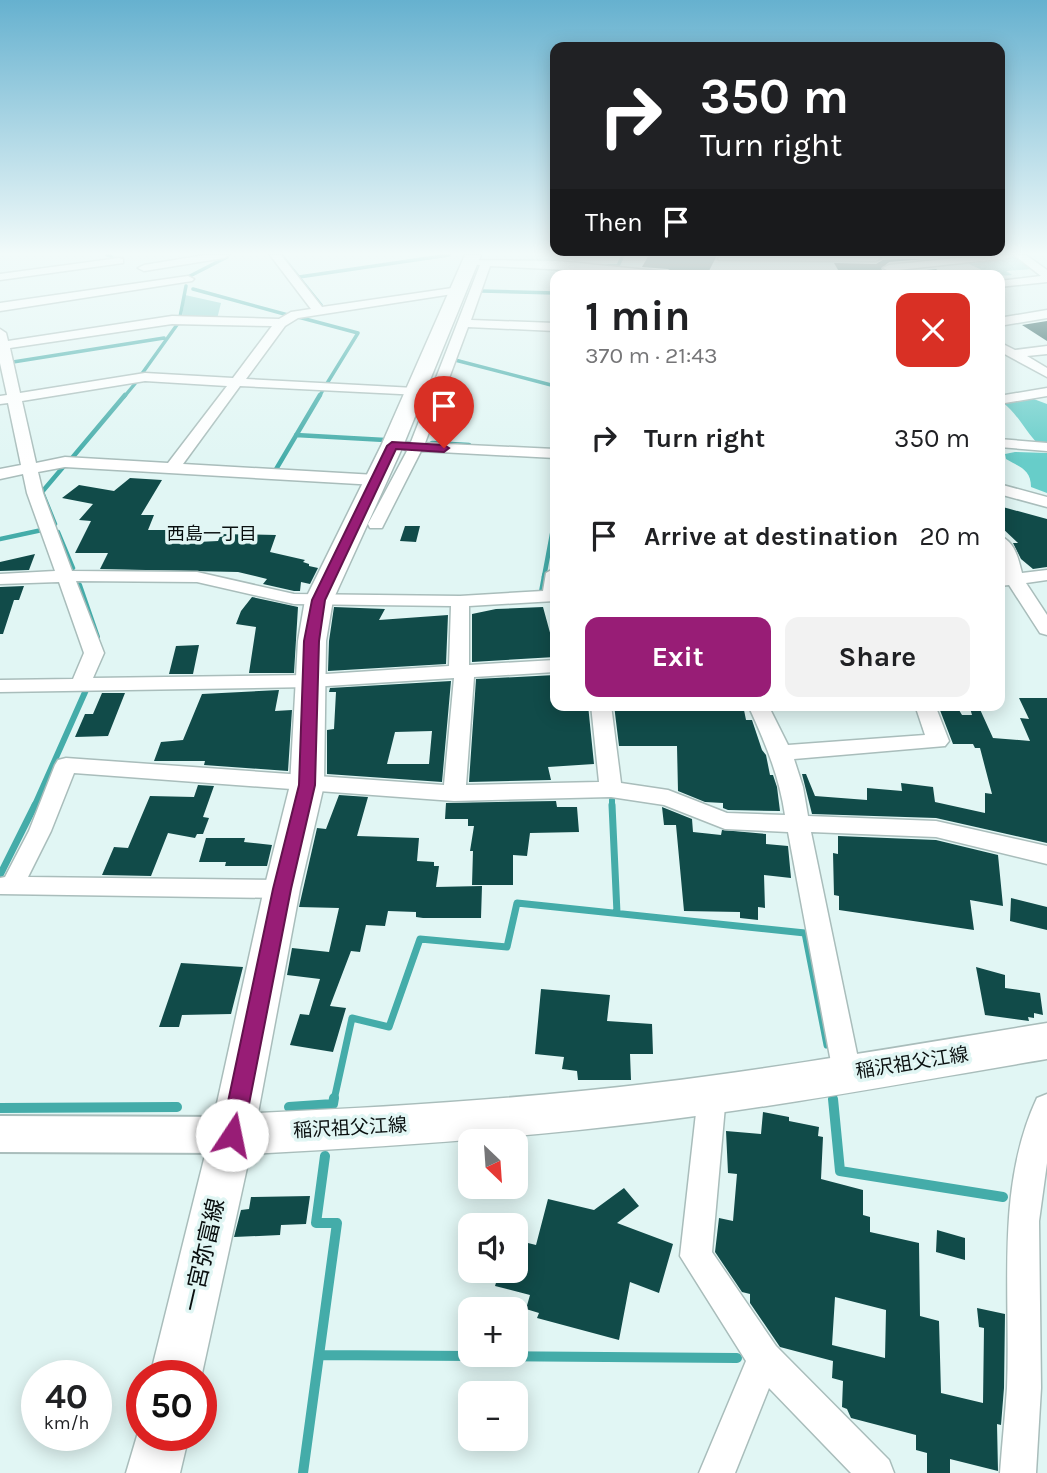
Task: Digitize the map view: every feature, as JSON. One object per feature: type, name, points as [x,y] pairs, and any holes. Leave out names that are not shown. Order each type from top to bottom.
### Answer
[{"type":"main road","points":[[232,1135],[282,889],[307,785],[312,641],[318,600],[376,480],[404,446],[415,392],[444,324]]},
{"type":"main road","name":"稲沢祖父江線","points":[[232,1135],[372,1128],[529,1115],[712,1095],[1047,1041]]},
{"type":"main road","name":"一宮弥富線","points":[[180,1360],[232,1135]]},
{"type":"main road","points":[[153,1473],[158,1451]]},
{"type":"street","points":[[79,685],[94,653],[64,576],[7,399],[1,341],[142,324]]},
{"type":"street","points":[[172,468],[280,324]]},
{"type":"street","points":[[376,524],[404,446],[462,324]]},
{"type":"street","points":[[479,324],[550,327]]},
{"type":"street","points":[[1005,349],[1047,373]]},
{"type":"street","points":[[1013,354],[1047,350]]},
{"type":"street","points":[[7,399],[138,378],[415,392]]},
{"type":"street","points":[[1005,399],[1043,395]]},
{"type":"street","points":[[1005,444],[1047,447]]},
{"type":"street","points":[[404,446],[550,454]]},
{"type":"street","points":[[0,474],[65,462],[376,480]]},
{"type":"street","points":[[1005,491],[1047,502]]},
{"type":"street","points":[[1005,549],[1009,554],[1007,580],[1047,629]]},
{"type":"street","points":[[1007,580],[1047,575]]},
{"type":"street","points":[[0,579],[64,576],[197,577],[294,599],[318,600],[460,601],[550,596]]},
{"type":"street","points":[[453,793],[461,730],[460,601]]},
{"type":"street","points":[[0,686],[311,681],[550,666]]},
{"type":"street","points":[[602,711],[611,789]]},
{"type":"street","points":[[761,711],[781,753],[792,787],[847,1073]]},
{"type":"street","points":[[781,753],[938,741],[927,711]]},
{"type":"street","points":[[6,886],[40,831],[66,765],[307,785],[453,793],[611,789],[668,798],[725,821],[936,829],[1047,855]]},
{"type":"street","points":[[6,886],[282,889]]},
{"type":"street","points":[[712,1095],[696,1256],[764,1358],[876,1473]]},
{"type":"street","points":[[1018,1473],[1024,1388],[1023,1221],[1040,1165],[1047,1107]]},
{"type":"street","points":[[0,1134],[232,1135]]},
{"type":"street","points":[[717,1473],[764,1358]]},
{"type":"shaded area","points":[[1031,398],[1047,404],[1047,444],[1039,445],[1005,402]]},
{"type":"shaded area","points":[[1047,453],[1047,493],[1031,487],[1027,472],[1006,459],[1005,454]]},
{"type":"building","points":[[1047,324],[1047,341],[1022,325]]},
{"type":"building","points":[[130,478],[162,480],[141,515],[154,515],[148,530],[183,530],[178,543],[218,541],[221,534],[276,535],[270,552],[305,560],[303,562],[309,566],[318,568],[310,584],[301,582],[300,591],[294,591],[263,584],[267,579],[238,572],[100,569],[108,553],[75,553],[91,521],[79,520],[93,504],[62,498],[79,485],[114,491]]},
{"type":"building","points":[[1005,508],[1047,519],[1047,567],[1033,569],[1021,559],[1013,543],[1018,543],[1005,531]]},
{"type":"building","points":[[405,526],[420,526],[416,542],[400,541]]},
{"type":"building","points":[[35,554],[29,570],[0,571],[0,562]]},
{"type":"building","points":[[24,586],[19,600],[14,600],[3,634],[0,634],[0,587]]},
{"type":"building","points":[[252,597],[298,607],[294,673],[249,673],[256,627],[236,624],[241,611]]},
{"type":"building","points":[[334,607],[385,609],[379,620],[448,615],[446,664],[328,671]]},
{"type":"building","points":[[543,607],[550,633],[550,657],[472,662],[472,614],[496,609]]},
{"type":"building","points":[[199,645],[193,674],[169,674],[176,646]]},
{"type":"building","points":[[550,675],[550,711],[589,711],[594,764],[548,767],[551,780],[469,782],[476,679]]},
{"type":"building","points":[[451,681],[442,782],[327,774],[327,730],[334,729],[336,692],[329,692],[330,688]],"holes":[[[432,731],[429,764],[387,764],[395,732]]]},
{"type":"building","points":[[279,690],[275,711],[292,710],[288,771],[204,765],[205,761],[154,761],[161,742],[183,740],[202,694]]},
{"type":"building","points":[[102,693],[125,693],[108,736],[75,737],[85,714],[93,714]]},
{"type":"building","points":[[1019,698],[1047,698],[1047,843],[936,818],[812,814],[802,774],[806,774],[815,796],[867,800],[867,788],[902,791],[901,783],[933,787],[935,802],[985,813],[985,793],[992,794],[980,748],[975,748],[973,744],[953,744],[940,711],[960,711],[962,715],[972,715],[971,711],[981,711],[993,738],[1030,741],[1020,718],[1029,719]]},
{"type":"building","points":[[615,711],[744,711],[746,720],[752,720],[766,755],[770,775],[773,775],[777,787],[780,811],[728,810],[723,808],[723,803],[705,802],[678,791],[677,746],[619,746]]},
{"type":"building","points":[[198,785],[214,786],[203,817],[209,818],[203,834],[197,834],[195,838],[168,833],[151,876],[102,875],[114,847],[128,848],[150,796],[194,797]]},
{"type":"building","points":[[339,795],[368,797],[357,836],[419,838],[417,861],[434,862],[434,866],[439,866],[436,887],[482,886],[481,918],[423,918],[416,917],[416,912],[388,911],[385,926],[366,925],[360,952],[351,951],[330,1006],[346,1008],[333,1052],[290,1045],[300,1014],[309,1015],[320,979],[287,975],[292,948],[329,952],[339,908],[299,907],[317,828],[326,829]]},
{"type":"building","points":[[556,801],[557,807],[577,807],[579,832],[530,833],[527,856],[513,855],[513,885],[472,885],[473,851],[470,851],[474,826],[468,826],[468,819],[445,819],[446,803]]},
{"type":"building","points":[[662,807],[692,819],[693,832],[721,835],[722,830],[766,834],[766,844],[788,846],[791,878],[764,875],[765,908],[758,907],[758,920],[740,918],[740,912],[684,911],[676,825],[664,825]]},
{"type":"building","points":[[838,836],[936,840],[998,855],[1003,906],[970,900],[974,930],[839,910],[839,896],[834,895],[833,853],[838,854]]},
{"type":"building","points":[[206,838],[245,838],[244,842],[272,845],[267,866],[225,866],[226,862],[199,862]]},
{"type":"building","points":[[1011,898],[1047,907],[1047,930],[1010,921]]},
{"type":"building","points":[[181,963],[243,967],[231,1014],[182,1015],[179,1027],[159,1027]]},
{"type":"building","points":[[976,967],[1005,975],[1005,988],[1040,993],[1043,1015],[1034,1013],[1034,1018],[1028,1017],[1029,1021],[985,1015]]},
{"type":"building","points":[[541,989],[610,995],[607,1021],[652,1024],[653,1054],[630,1054],[631,1080],[578,1080],[577,1071],[562,1069],[564,1057],[535,1054]]},
{"type":"building","points":[[763,1112],[819,1127],[818,1136],[823,1137],[821,1179],[863,1190],[863,1215],[870,1217],[870,1232],[919,1243],[920,1316],[939,1321],[941,1393],[983,1403],[984,1328],[979,1327],[977,1308],[1005,1314],[1004,1388],[1001,1425],[997,1424],[998,1471],[950,1459],[950,1473],[927,1473],[927,1453],[916,1450],[916,1435],[851,1418],[847,1409],[842,1407],[843,1381],[832,1378],[833,1361],[780,1347],[750,1303],[750,1294],[742,1292],[715,1252],[719,1218],[733,1221],[737,1174],[728,1173],[726,1131],[761,1134]],"holes":[[[835,1297],[886,1310],[885,1358],[832,1345]]]},
{"type":"building","points":[[624,1188],[639,1206],[617,1223],[673,1244],[659,1293],[630,1282],[619,1340],[537,1318],[539,1313],[528,1310],[530,1295],[495,1286],[496,1283],[528,1283],[528,1243],[536,1245],[548,1199],[594,1210]]},
{"type":"building","points":[[310,1196],[306,1224],[281,1225],[280,1235],[234,1237],[241,1210],[249,1209],[251,1197]]},
{"type":"building","points":[[937,1230],[965,1238],[965,1260],[936,1252]]},
{"type":"waterway","points":[[141,375],[178,324]]},
{"type":"waterway","points":[[323,324],[358,333],[326,385]]},
{"type":"waterway","points":[[13,362],[164,338]]},
{"type":"waterway","points":[[455,360],[550,385]]},
{"type":"waterway","points":[[124,397],[138,380]]},
{"type":"waterway","points":[[319,397],[323,390]]},
{"type":"waterway","points":[[72,458],[125,395]]},
{"type":"waterway","points":[[296,435],[320,395]]},
{"type":"waterway","points":[[275,471],[296,435]]},
{"type":"waterway","points":[[296,435],[385,440]]},
{"type":"waterway","points":[[432,443],[469,445]]},
{"type":"waterway","points":[[55,524],[42,492],[64,466]]},
{"type":"waterway","points":[[0,539],[42,530]]},
{"type":"waterway","points":[[58,532],[73,568]]},
{"type":"waterway","points":[[544,577],[550,545]]},
{"type":"waterway","points":[[542,591],[545,575]]},
{"type":"waterway","points":[[79,585],[97,637]]},
{"type":"waterway","points":[[34,807],[86,690]]},
{"type":"waterway","points":[[612,800],[612,805]]},
{"type":"waterway","points":[[612,805],[617,913]]},
{"type":"waterway","points":[[0,875],[34,807]]},
{"type":"waterway","points":[[334,1100],[352,1018],[389,1027],[420,939],[507,947],[517,903],[805,933],[827,1045]]},
{"type":"waterway","points":[[289,1107],[333,1104],[334,1098]]},
{"type":"waterway","points":[[833,1099],[840,1171],[1003,1197]]},
{"type":"waterway","points":[[0,1108],[177,1107]]},
{"type":"waterway","points":[[319,1355],[337,1223],[316,1223],[325,1156]]},
{"type":"waterway","points":[[303,1473],[319,1355]]},
{"type":"waterway","points":[[319,1355],[737,1358]]},
{"type":"district","name":"西島一丁目","points":[[212,534]]},
{"type":"route","points":[[232,1135],[282,889],[307,785],[312,641],[318,600],[392,446],[444,448]]}]
